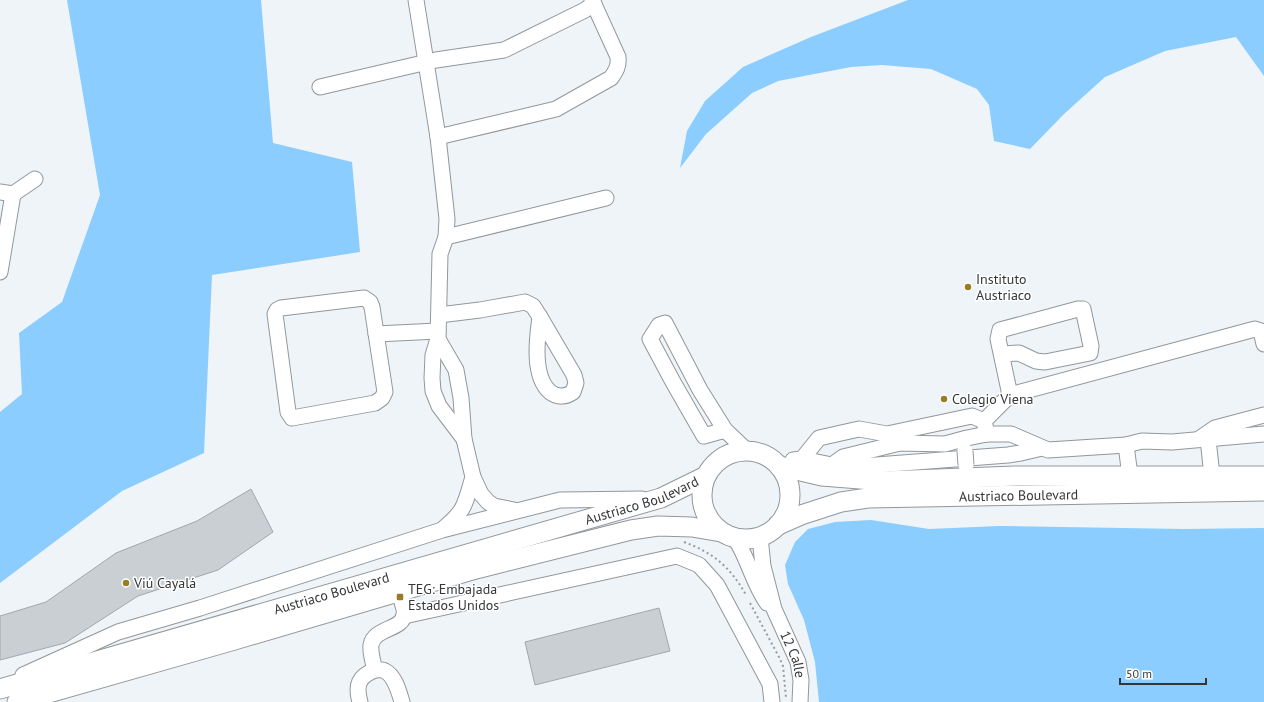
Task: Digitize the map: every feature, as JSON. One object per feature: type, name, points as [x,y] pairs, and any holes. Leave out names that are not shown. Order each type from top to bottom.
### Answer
[{"type":"main road","points":[[746,450],[759,452],[777,463],[787,478],[790,492],[786,513],[778,525],[767,534],[746,540],[728,535],[710,521],[704,507],[702,492],[706,476],[712,465],[732,452],[746,450]]},
{"type":"main road","name":"Austriaco Boulevard","points":[[777,463],[822,476],[885,481],[1015,476],[1264,476]]},
{"type":"main road","name":"Austriaco Boulevard","points":[[0,687],[661,498],[706,476]]},
{"type":"main road","name":"Austriaco Boulevard","points":[[778,525],[801,515],[841,502],[868,498],[1264,491]]},
{"type":"main road","name":"Austriaco Boulevard","points":[[17,702],[476,570],[631,530],[658,526],[692,527],[728,535]]},
{"type":"street","points":[[416,0],[438,137],[447,219],[446,237],[440,254],[438,335],[431,366],[433,391],[439,406],[464,440]]},
{"type":"street","points":[[320,87],[426,62],[504,50],[585,10],[593,2],[618,57],[619,63],[617,70],[611,78],[556,109],[438,137]]},
{"type":"street","points":[[0,272],[6,193],[35,180]]},
{"type":"street","points":[[446,237],[606,198]]},
{"type":"street","points":[[364,298],[370,302],[372,307],[376,334],[385,392],[382,398],[375,403],[292,418],[288,412],[275,314],[277,310],[281,308],[364,298]]},
{"type":"street","points":[[439,315],[525,302],[533,306],[540,317],[574,375],[576,384],[573,392],[567,396],[554,395],[549,391],[543,382],[537,359],[537,336],[540,317]]},
{"type":"street","points":[[1002,354],[1019,353],[1036,361],[1045,362],[1090,353],[1092,346],[1083,309],[1078,309],[1000,330],[998,339],[1010,395]]},
{"type":"street","points":[[725,430],[704,436],[672,382],[650,339],[659,325],[665,323],[700,390],[725,430],[746,450]]},
{"type":"street","points":[[966,451],[986,428],[1010,395],[1256,329],[1261,331],[1264,344]]},
{"type":"street","points":[[376,334],[438,335]]},
{"type":"street","points":[[438,335],[456,370],[463,409],[464,440],[473,477],[481,494],[488,502],[494,506],[515,511]]},
{"type":"street","points":[[1203,440],[1215,428],[1264,415]]},
{"type":"street","points":[[802,459],[819,438],[859,429],[888,434],[972,416],[986,428],[1011,434],[1048,450],[1126,445],[1142,441],[1172,442],[1264,434]]},
{"type":"street","points":[[1203,440],[1212,476]]},
{"type":"street","points":[[832,465],[844,457],[900,443],[945,444],[966,451]]},
{"type":"street","points":[[1126,445],[1130,476]]},
{"type":"street","points":[[777,463],[802,459],[832,465],[863,466],[1008,455],[1042,448]]},
{"type":"street","points":[[966,451],[972,470],[997,470],[1015,476]]},
{"type":"street","points":[[442,530],[454,520],[464,508],[473,477]]},
{"type":"street","points":[[0,687],[118,632],[200,608],[442,530],[560,500],[633,500],[661,498]]},
{"type":"street","name":"12 Calle","points":[[728,535],[743,552],[760,592],[766,602],[774,609]]},
{"type":"street","name":"12 Calle","points":[[760,537],[763,566],[774,609],[798,662],[801,680],[786,702]]},
{"type":"street","points":[[375,670],[371,651],[373,640],[381,632],[399,624],[404,609],[677,556],[699,565],[717,585],[770,684],[786,702]]},
{"type":"street","points":[[360,702],[358,686],[366,674],[375,670],[384,670],[390,674],[402,702]]},
{"type":"path","points":[[682,542],[701,549],[720,561],[731,572],[746,595]]},
{"type":"path","points":[[750,602],[783,666],[786,686],[786,702]]},
{"type":"shaded area","points":[[67,0],[261,0],[273,143],[352,162],[360,252],[212,275],[204,453],[122,491],[0,583],[0,412],[22,394],[19,333],[62,302],[100,195]]},
{"type":"shaded area","points":[[908,0],[1264,0],[1264,76],[1236,37],[1165,51],[1105,77],[1064,114],[1030,149],[994,141],[989,105],[977,89],[931,69],[882,65],[851,67],[778,81],[752,93],[706,134],[680,168],[687,131],[705,101],[743,67],[811,37]]},
{"type":"shaded area","points":[[871,520],[929,529],[999,526],[1184,529],[1264,528],[1264,702],[819,702],[815,662],[804,620],[788,584],[785,565],[795,542],[808,529],[835,522]]},
{"type":"building","name":"Viú Cayalá","points":[[251,489],[273,532],[218,570],[138,596],[65,643],[0,660],[0,616],[46,602],[116,553],[197,521]]},
{"type":"building","points":[[659,608],[670,651],[535,685],[525,642]]},
{"type":"place","name":"Instituto Austriaco","points":[[968,287]]},
{"type":"place","name":"Colegio Viena","points":[[944,399]]},
{"type":"place","name":"Viú Cayalá","points":[[126,583]]},
{"type":"place","name":"TEG: Embajada Estados Unidos","points":[[400,597]]}]
